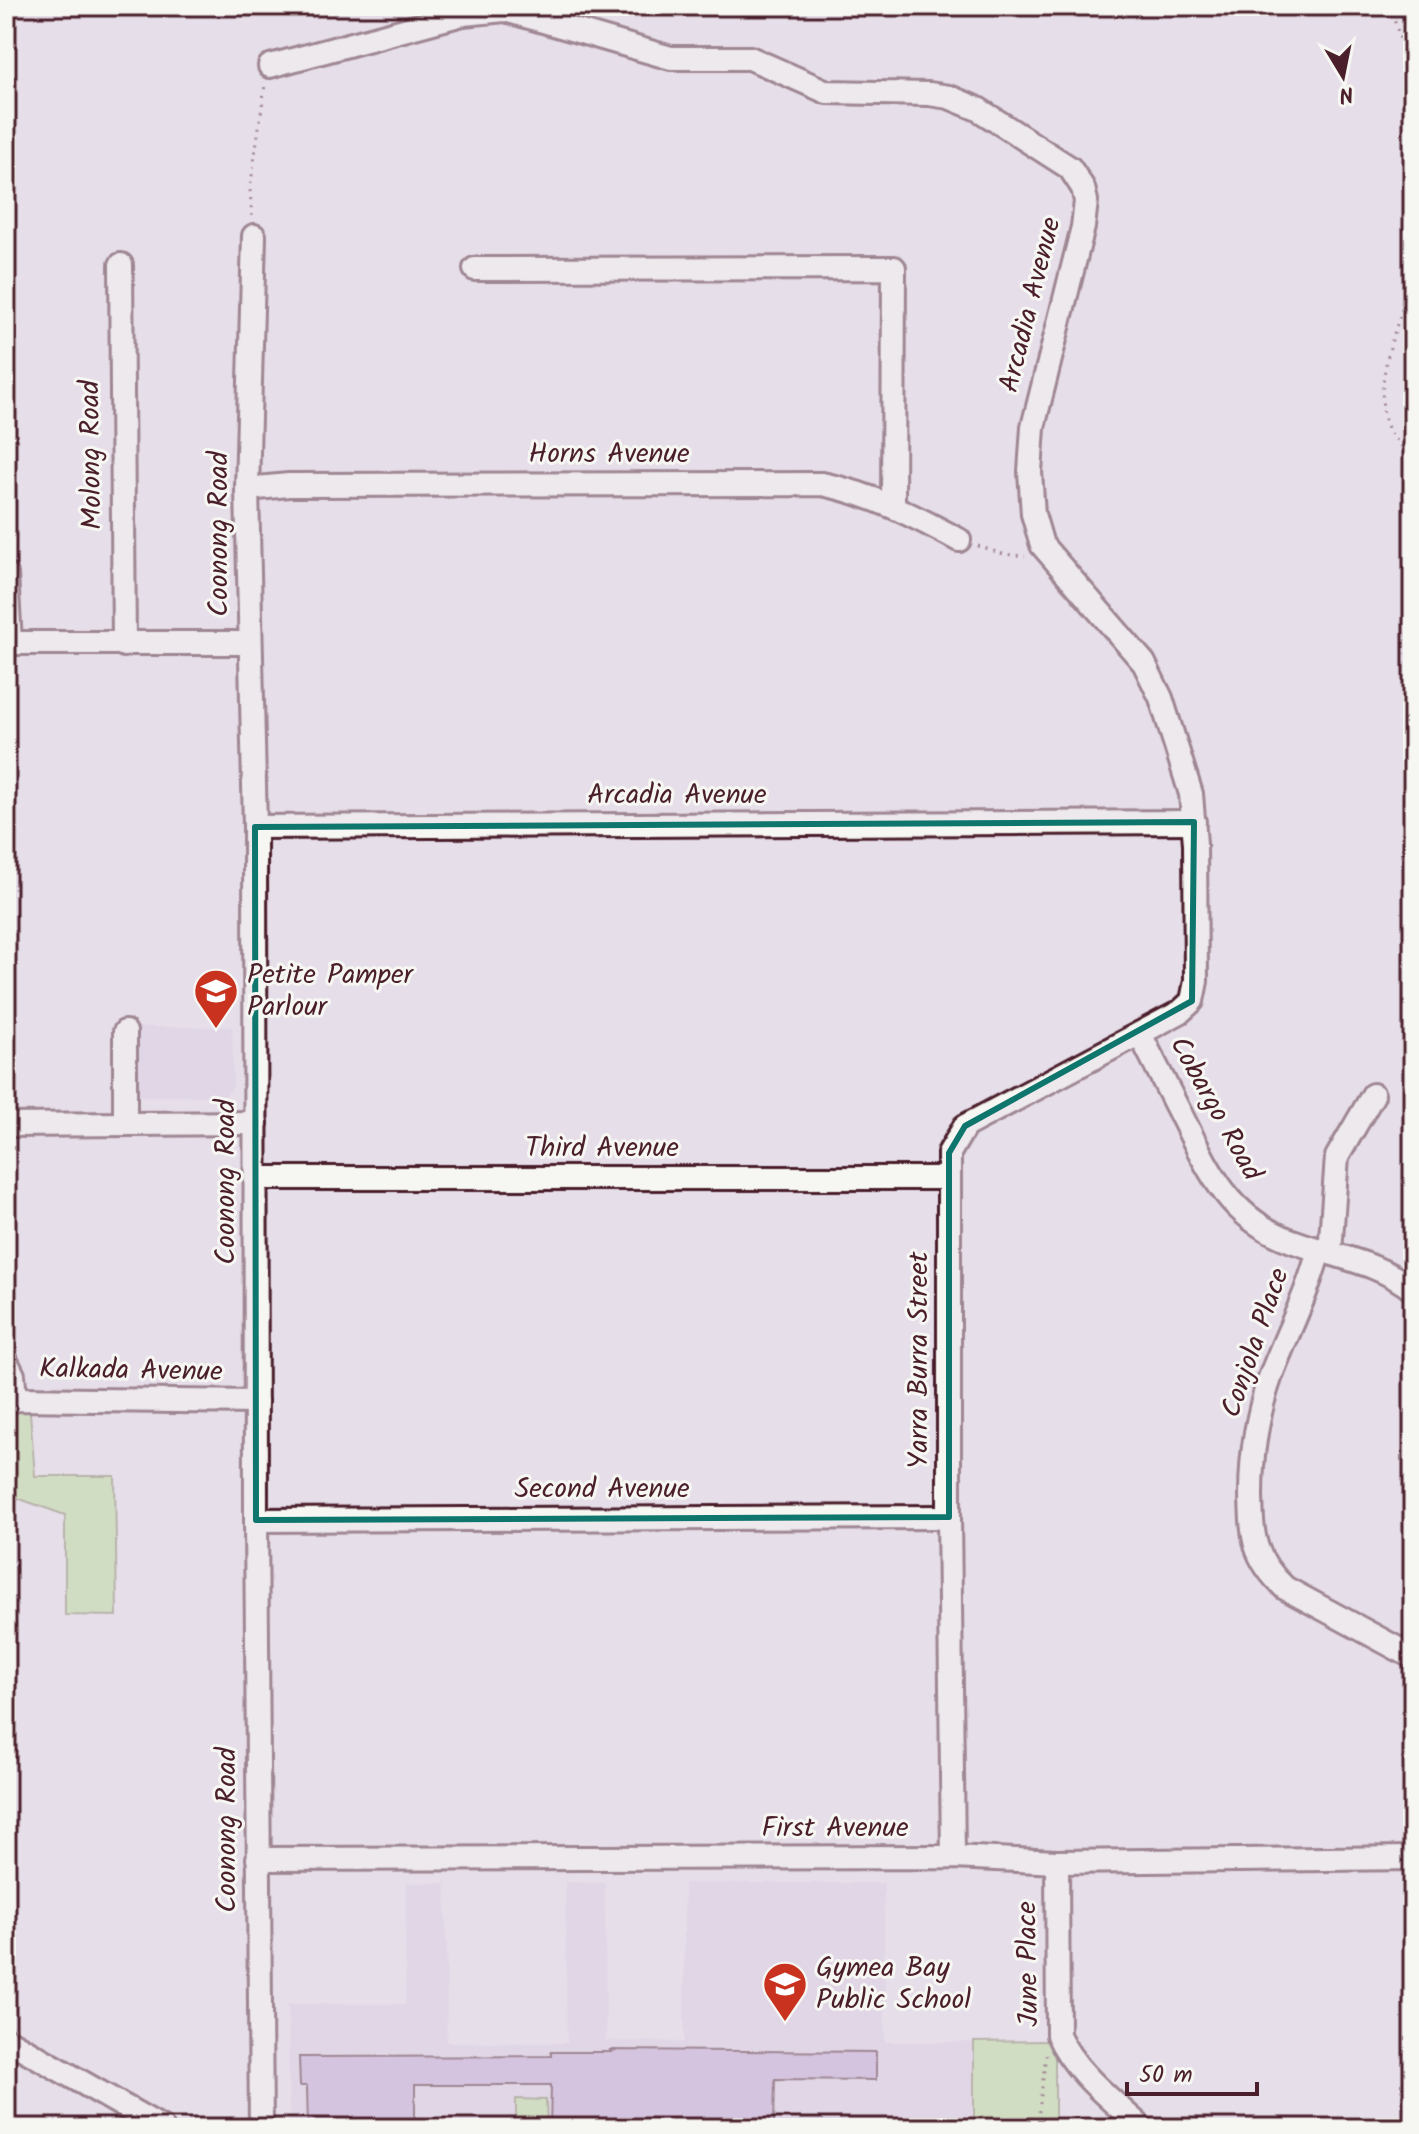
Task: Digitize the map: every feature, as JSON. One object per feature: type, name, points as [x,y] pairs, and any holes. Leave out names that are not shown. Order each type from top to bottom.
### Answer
[{"type":"street","name":"Arcadia Avenue","points":[[270,66],[463,14],[505,10],[671,58],[750,58],[827,92],[949,97],[978,109],[1070,168],[1083,188],[1086,201],[1083,227],[1033,427],[1030,472],[1033,514],[1042,545],[1134,650],[1153,679],[1185,770],[1194,822],[1196,981],[1192,1001]]},
{"type":"street","name":"Coonong Road","points":[[254,236],[247,489],[255,827],[260,2127]]},
{"type":"street","name":"Molong Road","points":[[121,265],[124,645]]},
{"type":"street","points":[[475,269],[894,268],[893,505]]},
{"type":"street","name":"Horns Avenue","points":[[247,489],[289,485],[804,483],[840,488],[893,505],[959,540]]},
{"type":"street","points":[[6,574],[8,643],[250,643]]},
{"type":"street","name":"Arcadia Avenue","points":[[255,827],[1194,822]]},
{"type":"street","name":"Yarra Burra Street","points":[[953,1857],[949,1153],[965,1126],[1180,1012],[1192,1001]]},
{"type":"street","points":[[125,1032],[125,1124]]},
{"type":"street","name":"Cobargo Road","points":[[1140,1034],[1215,1181],[1235,1205],[1279,1236],[1387,1272],[1413,1290]]},
{"type":"street","name":"Conjola Place","points":[[1373,1095],[1337,1157],[1325,1251],[1313,1271],[1271,1376],[1256,1427],[1251,1519],[1256,1552],[1268,1573],[1285,1588],[1413,1657]]},
{"type":"street","points":[[6,1125],[256,1123]]},
{"type":"street","name":"Third Avenue","points":[[257,1178],[948,1178]]},
{"type":"street","points":[[6,1361],[13,1375],[11,1402]]},
{"type":"street","name":"Kalkada Avenue","points":[[11,1402],[256,1402]]},
{"type":"street","name":"Second Avenue","points":[[256,1520],[949,1517]]},
{"type":"street","name":"First Avenue","points":[[258,1859],[953,1857],[1057,1862],[1413,1858]]},
{"type":"street","name":"June Place","points":[[1057,1862],[1058,2035],[1080,2069],[1142,2128]]},
{"type":"street","points":[[6,2039],[162,2128]]},
{"type":"path","points":[[1390,6],[1413,81]]},
{"type":"path","points":[[254,236],[250,190],[262,97],[270,66]]},
{"type":"path","points":[[1413,279],[1386,368],[1382,406],[1391,433],[1413,458]]},
{"type":"path","points":[[959,540],[1003,554],[1053,560]]},
{"type":"path","points":[[1037,2128],[1048,2037],[1058,2026]]},
{"type":"highlighted area","points":[[1194,822],[1192,1001],[965,1126],[949,1153],[949,1517],[256,1520],[255,827]]},
{"type":"shaded area","points":[[133,1027],[232,1027],[233,1087],[225,1096],[142,1096],[133,1086]]},
{"type":"shaded area","name":"Gymea Bay Public School","points":[[565,1882],[605,1883],[606,2041],[684,2042],[684,1883],[884,1883],[885,2042],[974,2042],[974,2128],[289,2128],[288,2004],[405,2004],[406,1883],[446,1883],[447,2042],[567,2043]]},
{"type":"green space","points":[[29,1400],[35,1476],[115,1476],[117,1616],[65,1615],[65,1515],[6,1494],[6,1404]]},
{"type":"green space","points":[[1050,2041],[1055,2050],[1055,2128],[974,2128],[974,2042]]},
{"type":"green space","points":[[516,2099],[546,2100],[547,2128],[516,2128]]},
{"type":"building","points":[[551,2052],[876,2052],[876,2080],[775,2079],[774,2128],[550,2128],[551,2085],[415,2085],[415,2128],[308,2128],[307,2086],[300,2086],[299,2057],[551,2056]]},
{"type":"place","name":"Petite Pamper Parlour","points":[[216,1030]]},
{"type":"place","name":"Gymea Bay Public School","points":[[785,2023]]}]
